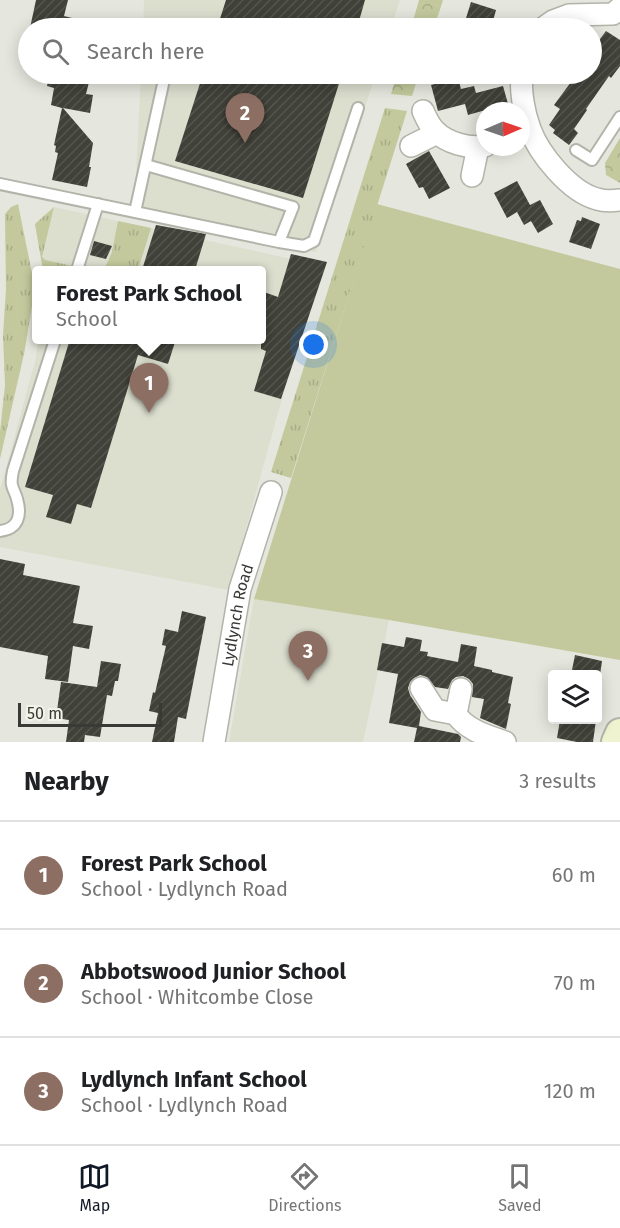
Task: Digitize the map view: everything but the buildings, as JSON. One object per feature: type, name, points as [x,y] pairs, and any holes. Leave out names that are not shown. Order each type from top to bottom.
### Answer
[{"type":"street","points":[[561,18],[569,15],[618,14]]},
{"type":"street","points":[[523,84],[524,102]]},
{"type":"street","points":[[423,111],[428,123],[437,133],[462,145],[476,146]]},
{"type":"street","points":[[411,146],[437,133]]},
{"type":"street","points":[[530,138],[564,179],[580,191],[597,199],[620,200]]},
{"type":"street","points":[[472,176],[478,156]]},
{"type":"street","name":"Lydlynch Road","points":[[214,742],[240,589],[271,492]]},
{"type":"street","points":[[421,688],[435,710],[456,714]]},
{"type":"street","points":[[461,688],[456,714],[461,722],[467,727],[505,742]]},
{"type":"street","points":[[616,742],[620,733]]},
{"type":"lane","points":[[135,212],[163,84]]},
{"type":"lane","points":[[0,184],[304,246],[314,241],[358,108]]},
{"type":"lane","points":[[576,150],[592,160],[620,117]]},
{"type":"lane","points":[[146,165],[293,207],[279,242]]},
{"type":"lane","points":[[78,266],[99,204]]},
{"type":"lane","points":[[0,531],[8,530],[17,523],[18,500],[11,484],[13,471],[53,344]]},
{"type":"shaded area","points":[[144,0],[400,0],[394,18],[143,18]]},
{"type":"shaded area","points":[[141,84],[373,84],[316,252],[134,215]]},
{"type":"shaded area","points":[[54,207],[319,265],[229,590],[0,547],[0,490],[36,358],[38,344],[266,344],[266,266],[42,266],[35,224]]},
{"type":"shaded area","points":[[254,599],[389,620],[363,742],[229,742]]},
{"type":"green space","points":[[419,0],[443,0],[437,18],[414,18]]},
{"type":"green space","points":[[394,84],[416,84],[412,96],[391,94]]},
{"type":"green space","points":[[385,108],[407,111],[291,478],[271,472]]},
{"type":"green space","points":[[620,138],[620,183],[606,175],[605,163]]},
{"type":"green space","points":[[18,204],[32,273],[32,306],[24,354],[0,459],[0,432],[5,385],[3,336],[6,289],[5,214],[11,207]]},
{"type":"green space","points":[[377,204],[620,269],[620,660],[254,599]]},
{"type":"green space","points":[[54,207],[42,257],[45,260],[72,266],[42,266],[35,224]]},
{"type":"green space","points":[[118,221],[151,228],[139,266],[106,266],[112,252]]},
{"type":"place","name":"Abbotswood Junior School","points":[[245,143]]},
{"type":"place","name":"Forest Park School","points":[[149,413]]},
{"type":"place","name":"Lydlynch Infant School","points":[[308,681]]}]
